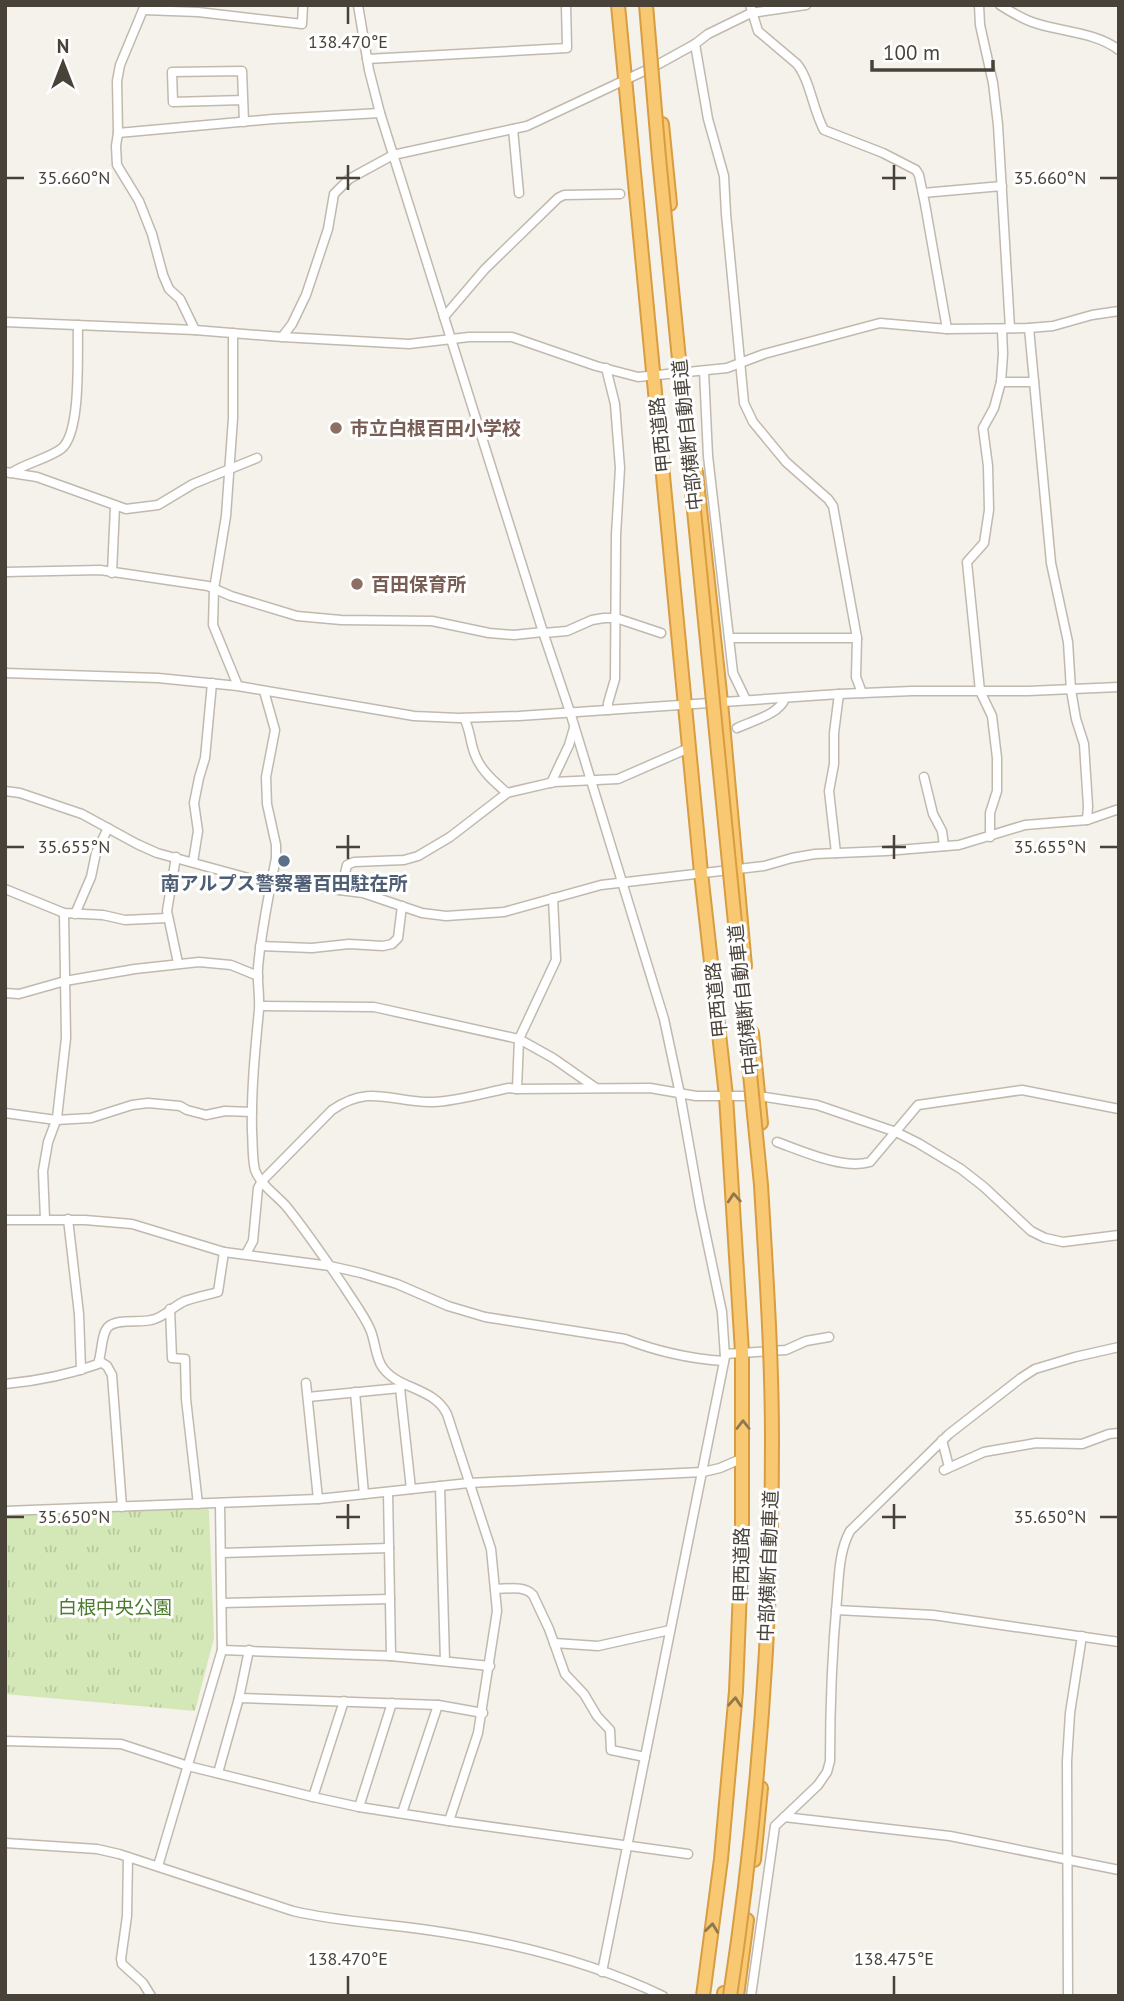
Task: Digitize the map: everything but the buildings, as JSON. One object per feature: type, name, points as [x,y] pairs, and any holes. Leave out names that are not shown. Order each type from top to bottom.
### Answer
[{"type":"highway","name":"甲西道路","points":[[618,5],[701,873],[726,1097],[742,1352],[743,1458],[736,1691],[721,1859],[703,1996]]},
{"type":"highway","name":"中部横断自動車道","points":[[640,5],[755,1186],[761,1304],[765,1439],[759,1660],[729,1995]]},
{"type":"highway","name":"中部横断自動車道","points":[[646,5],[758,1158],[768,1307],[772,1439],[765,1661],[750,1841],[729,1995]]},
{"type":"highway","name":"甲西道路","points":[[652,5],[685,372],[721,702],[759,1096],[775,1352],[776,1467],[769,1693],[759,1822],[729,1995]]},
{"type":"street","points":[[195,330],[180,299],[169,289],[143,212],[117,165],[117,81],[120,65],[145,7],[302,24],[303,5]]},
{"type":"street","points":[[358,5],[380,113],[575,727],[664,1019],[722,1312],[725,1357],[602,1972]]},
{"type":"street","points":[[367,59],[567,48],[566,5]]},
{"type":"street","points":[[282,337],[292,324],[306,295],[328,229],[334,194],[349,179],[393,155],[527,126],[657,65],[750,9],[806,5]]},
{"type":"street","points":[[979,5],[998,125],[1007,249],[1006,329],[1000,382],[993,408],[983,428],[988,466],[989,510],[984,543],[967,562],[980,691],[992,716],[997,758],[997,791],[990,813],[990,836]]},
{"type":"street","points":[[1000,5],[1037,24],[1098,40],[1119,50]]},
{"type":"street","points":[[750,9],[758,31],[803,70],[816,115],[824,130],[883,153],[916,170],[923,193],[947,329]]},
{"type":"street","points":[[695,44],[708,119],[724,176],[744,403],[752,422],[786,462],[833,506],[857,638],[856,677],[862,693]]},
{"type":"street","points":[[243,100],[173,102],[172,72],[242,71],[244,122]]},
{"type":"street","points":[[118,133],[380,113]]},
{"type":"street","points":[[513,129],[519,193]]},
{"type":"street","points":[[923,193],[1002,186]]},
{"type":"street","points":[[444,317],[485,269],[558,198],[564,195],[620,194]]},
{"type":"street","points":[[5,322],[419,344],[451,339],[512,337],[638,377],[727,368],[764,354],[880,323],[947,329],[1030,328],[1053,326],[1119,311]]},
{"type":"street","points":[[8,472],[59,450],[68,438],[75,416],[78,325]]},
{"type":"street","points":[[1030,328],[1051,564],[1068,642],[1076,719],[1084,744],[1087,820]]},
{"type":"street","points":[[233,333],[233,418],[226,516],[214,589],[213,625],[238,686]]},
{"type":"street","points":[[606,368],[615,404],[620,468],[616,535],[615,679],[608,709]]},
{"type":"street","points":[[704,371],[708,456],[733,673],[746,700]]},
{"type":"street","points":[[1000,382],[1034,382]]},
{"type":"street","points":[[8,472],[37,477],[126,509],[158,505],[193,484],[257,458]]},
{"type":"street","points":[[112,573],[115,506]]},
{"type":"street","points":[[5,572],[100,570],[208,586],[297,616],[341,620],[432,621],[489,633],[514,635],[567,631],[592,620],[615,618],[662,633]]},
{"type":"street","points":[[730,638],[857,638]]},
{"type":"street","points":[[5,673],[158,678],[212,683],[414,716],[464,718],[839,694],[1119,687]]},
{"type":"street","points":[[193,862],[198,831],[194,803],[205,758],[212,683]]},
{"type":"street","points":[[264,691],[275,730],[266,777],[267,804],[276,845],[276,858],[260,946],[260,1006],[252,1112],[254,1161],[262,1181],[285,1205],[330,1266],[370,1329],[380,1363],[386,1371],[402,1385],[434,1397],[442,1403],[491,1549],[498,1611],[483,1713],[449,1821]]},
{"type":"street","points":[[836,853],[829,792],[834,764],[834,733],[839,694]]},
{"type":"street","points":[[737,728],[768,714],[783,703],[785,698]]},
{"type":"street","points":[[464,718],[480,765],[507,793]]},
{"type":"street","points":[[551,783],[575,727]]},
{"type":"street","points":[[341,890],[347,865],[354,862],[404,860],[418,856],[450,837],[507,793],[551,783],[618,779],[689,748]]},
{"type":"street","points":[[924,777],[933,814],[943,831],[944,846]]},
{"type":"street","points":[[5,791],[20,793],[82,814],[136,844],[176,858],[253,879],[363,893],[422,913],[446,916],[504,912],[589,887],[764,866],[792,858],[959,845],[1025,825],[1087,820],[1119,808]]},
{"type":"street","points":[[75,914],[91,877],[96,853],[108,828]]},
{"type":"street","points":[[176,858],[167,918],[172,929],[178,963]]},
{"type":"street","points":[[5,889],[64,913],[103,915],[125,920],[167,918]]},
{"type":"street","points":[[517,1089],[519,1039],[556,960],[554,898]]},
{"type":"street","points":[[260,946],[312,948],[349,944],[392,944],[397,938],[402,906]]},
{"type":"street","points":[[45,1219],[43,1171],[48,1142],[56,1120],[66,1038],[64,913]]},
{"type":"street","points":[[5,993],[19,994],[65,981],[178,963],[214,962],[231,965],[258,976]]},
{"type":"street","points":[[260,1006],[374,1007],[519,1039],[553,1058],[596,1088]]},
{"type":"street","points":[[246,1254],[253,1241],[258,1188],[262,1181],[332,1110],[345,1101],[360,1096],[377,1095],[418,1102],[437,1102],[509,1088],[650,1088],[696,1097],[759,1096],[817,1105],[896,1132],[961,1169],[1031,1231],[1045,1238],[1063,1242],[1119,1235]]},
{"type":"street","points":[[777,1142],[814,1155],[860,1165],[870,1162],[918,1105],[1022,1090],[1119,1109]]},
{"type":"street","points":[[5,1113],[56,1120],[91,1118],[132,1105],[148,1103],[180,1106],[206,1115],[225,1111],[252,1112]]},
{"type":"street","points":[[5,1220],[68,1219],[132,1224],[224,1252],[330,1266],[397,1284],[448,1306],[485,1317],[625,1339],[706,1360],[742,1352],[786,1350],[806,1341],[829,1336]]},
{"type":"street","points":[[68,1219],[79,1314],[81,1370]]},
{"type":"street","points":[[5,1384],[28,1382],[98,1364],[102,1355],[103,1335],[106,1328],[114,1323],[151,1320],[161,1317],[185,1301],[218,1292],[224,1252]]},
{"type":"street","points":[[170,1310],[172,1358],[185,1359],[186,1399],[198,1504]]},
{"type":"street","points":[[751,1996],[775,1826],[818,1784],[827,1772],[830,1761],[831,1682],[836,1610],[841,1556],[850,1531],[942,1440],[1021,1378],[1035,1369],[1119,1347]]},
{"type":"street","points":[[100,1361],[107,1366],[111,1375],[122,1507]]},
{"type":"street","points":[[306,1383],[318,1499]]},
{"type":"street","points":[[308,1397],[402,1385]]},
{"type":"street","points":[[402,1385],[411,1489]]},
{"type":"street","points":[[355,1392],[364,1494]]},
{"type":"street","points":[[942,1440],[947,1469],[984,1452],[1036,1443],[1082,1444],[1119,1433]]},
{"type":"street","points":[[5,1511],[318,1499],[469,1483],[703,1472],[743,1458]]},
{"type":"street","points":[[440,1486],[445,1661]]},
{"type":"street","points":[[388,1492],[390,1656]]},
{"type":"street","points":[[158,1866],[222,1650],[220,1503]]},
{"type":"street","points":[[221,1553],[389,1548]]},
{"type":"street","points":[[495,1590],[530,1591],[565,1674],[610,1730],[611,1750],[645,1757]]},
{"type":"street","points":[[222,1603],[390,1599]]},
{"type":"street","points":[[836,1610],[933,1615],[1119,1642]]},
{"type":"street","points":[[554,1643],[598,1646],[670,1630]]},
{"type":"street","points":[[1068,1996],[1067,1761],[1070,1713],[1082,1636]]},
{"type":"street","points":[[222,1650],[390,1656],[490,1666]]},
{"type":"street","points":[[218,1773],[249,1650]]},
{"type":"street","points":[[239,1698],[438,1705],[483,1713]]},
{"type":"street","points":[[313,1797],[344,1701]]},
{"type":"street","points":[[359,1807],[392,1703]]},
{"type":"street","points":[[402,1814],[438,1705]]},
{"type":"street","points":[[5,1741],[121,1744],[188,1766],[359,1807],[688,1854]]},
{"type":"street","points":[[784,1817],[950,1836],[1119,1870]]},
{"type":"street","points":[[5,1843],[97,1850],[158,1866],[303,1913],[498,1942],[602,1972],[663,1996]]},
{"type":"street","points":[[128,1857],[127,1916],[121,1959],[122,1964],[143,1983],[150,1996]]},
{"type":"green space","name":"白根中央公園","points":[[207,1507],[214,1638],[195,1711],[5,1694],[5,1515]]},
{"type":"place","name":"市立白根百田小学校","points":[[336,428]]},
{"type":"place","name":"百田保育所","points":[[357,584]]},
{"type":"place","name":"南アルプス警察署百田駐在所","points":[[284,861]]}]
